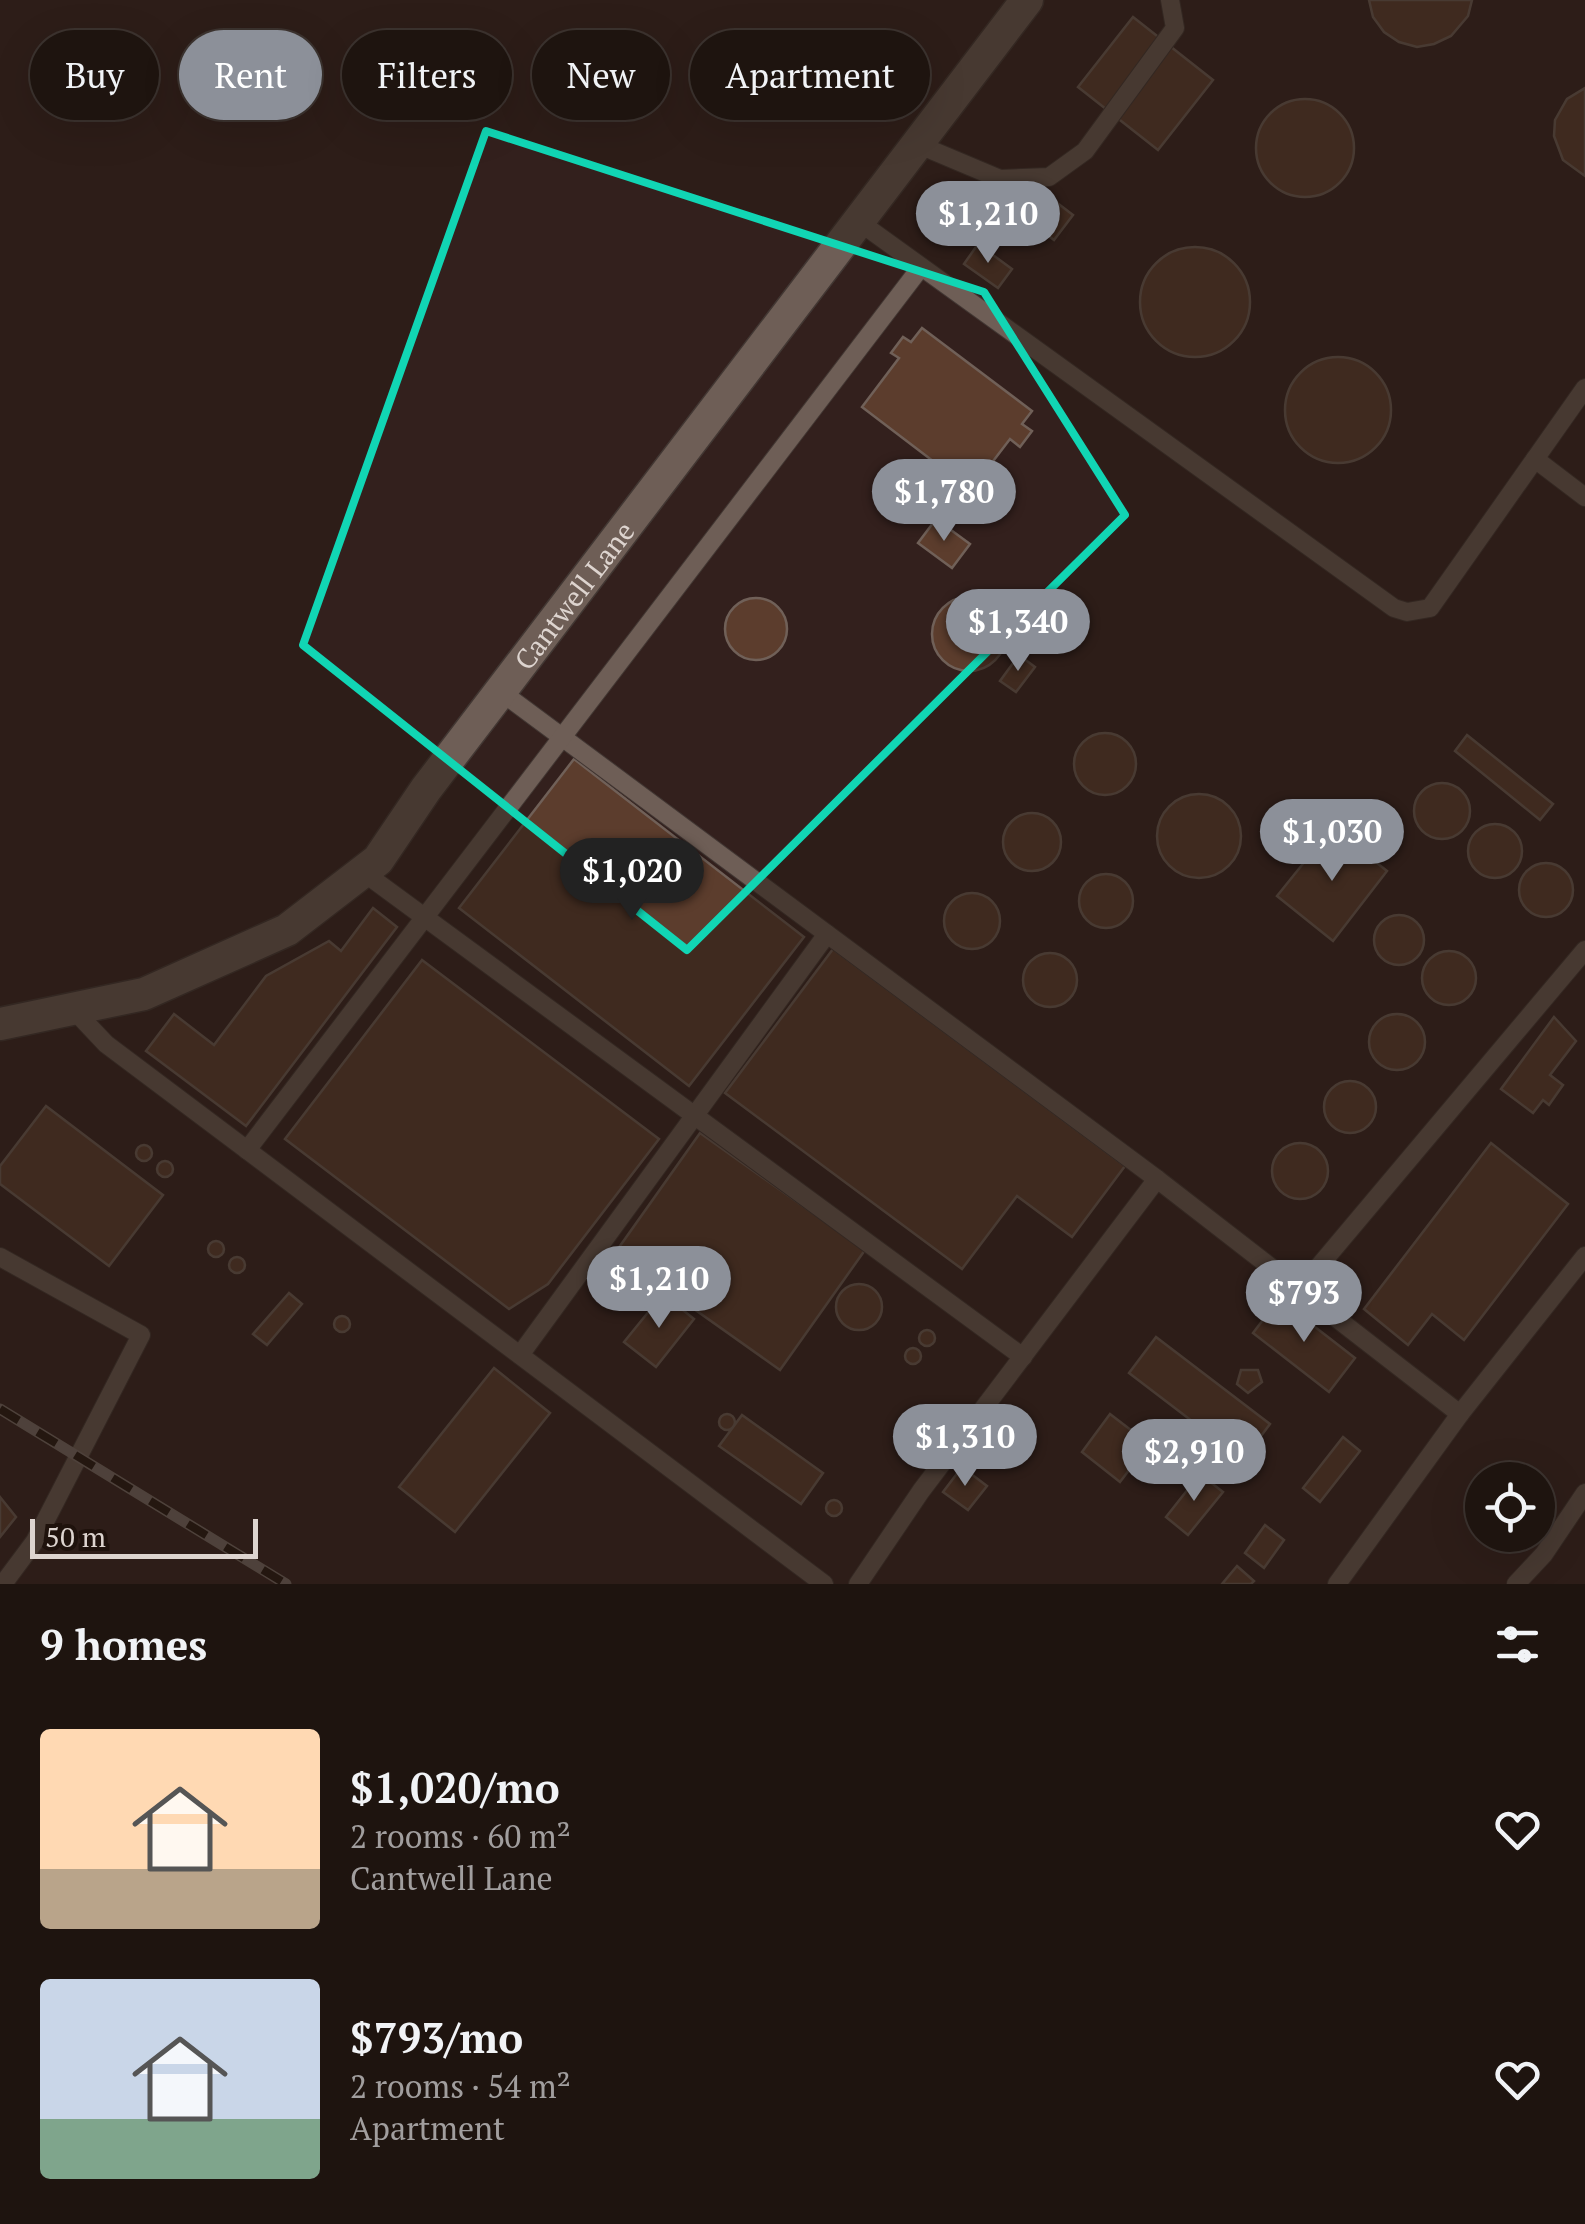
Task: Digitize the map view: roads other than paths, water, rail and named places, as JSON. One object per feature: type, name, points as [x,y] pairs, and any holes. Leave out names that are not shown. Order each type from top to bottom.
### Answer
[{"type":"street","name":"Cantwell Lane","points":[[0,1024],[144,994],[287,930],[378,860],[426,789],[1027,0]]},
{"type":"lane","points":[[918,144],[1000,179],[1049,177],[1085,152],[1175,28],[1170,0]]},
{"type":"lane","points":[[858,221],[1394,608],[1406,612],[1430,608],[1585,388]]},
{"type":"lane","points":[[247,1150],[920,266]]},
{"type":"lane","points":[[1535,459],[1585,496]]},
{"type":"lane","points":[[500,691],[1157,1179],[1460,1414]]},
{"type":"lane","points":[[363,872],[1022,1357]]},
{"type":"lane","points":[[520,1356],[827,934]]},
{"type":"lane","points":[[1300,1290],[1585,950]]},
{"type":"lane","points":[[73,1009],[106,1044],[824,1584]]},
{"type":"lane","points":[[858,1584],[921,1491],[1157,1179]]},
{"type":"lane","points":[[1337,1584],[1460,1414],[1585,1256]]},
{"type":"lane","points":[[0,1257],[141,1335],[36,1541],[3,1584]]},
{"type":"lane","points":[[1516,1584],[1544,1554],[1585,1493]]},
{"type":"railway","points":[[0,1409],[286,1584]]}]
